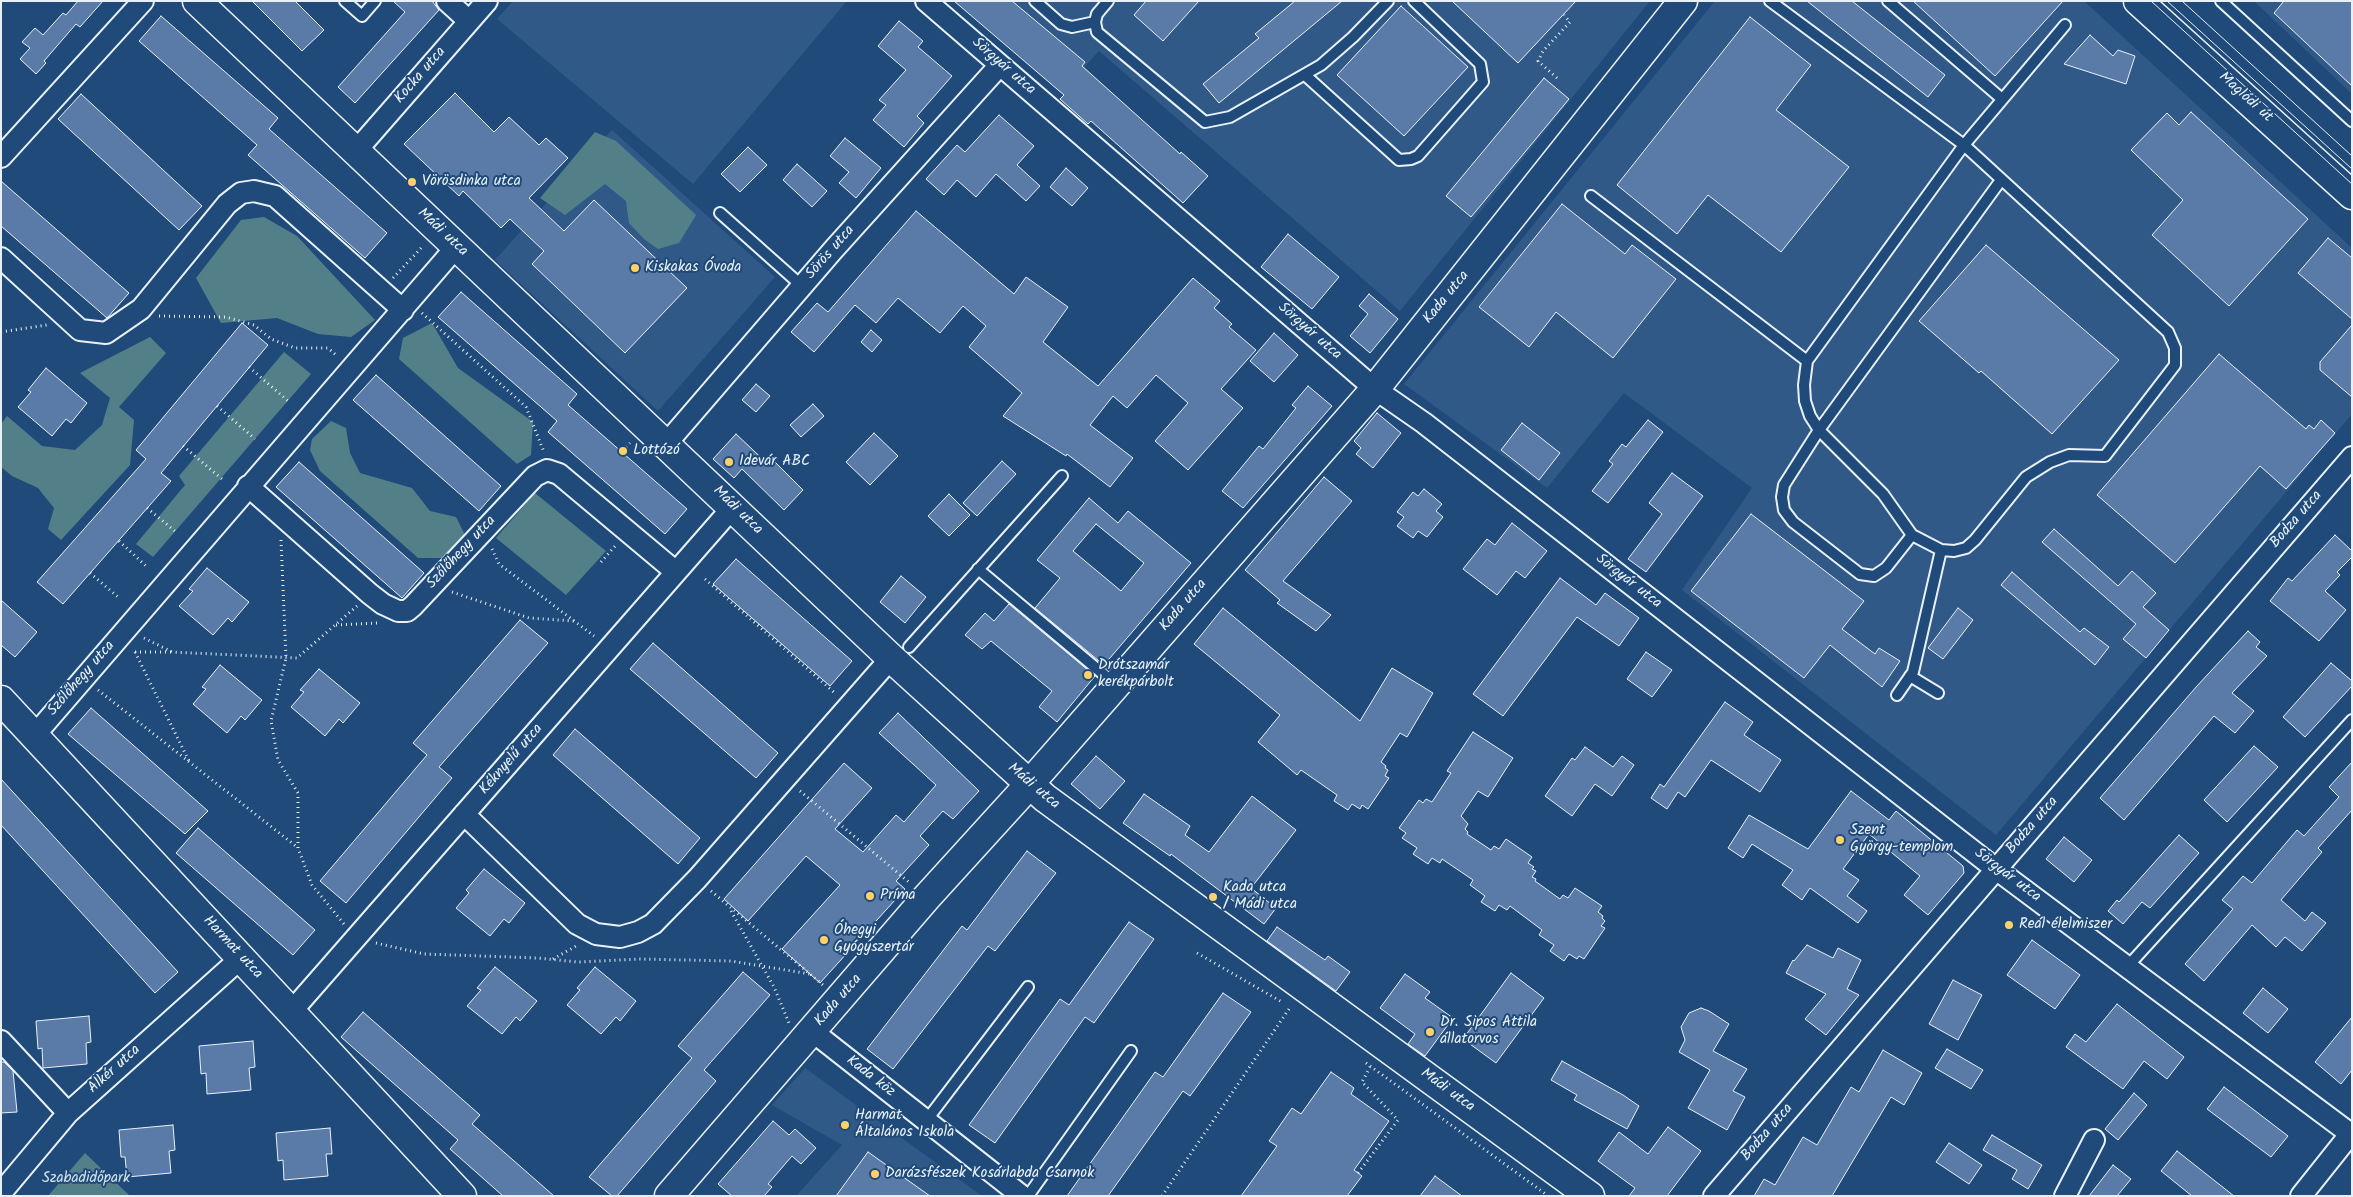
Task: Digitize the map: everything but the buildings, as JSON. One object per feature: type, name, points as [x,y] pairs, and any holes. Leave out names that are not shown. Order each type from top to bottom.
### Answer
[{"type":"street","points":[[1,158],[143,1]]},
{"type":"street","name":"Mádi utca","points":[[197,1],[732,507],[900,652],[1045,798],[1298,1002],[1590,1196]]},
{"type":"street","points":[[447,1],[469,21]]},
{"type":"street","name":"Kocka utca","points":[[356,151],[487,1]]},
{"type":"street","name":"Sörgyár utca","points":[[926,1],[1375,388],[1424,423],[1996,869],[2351,1133]]},
{"type":"street","name":"Kada utca","points":[[669,1196],[800,1026],[926,897],[1029,784],[1375,388],[1683,1]]},
{"type":"street","name":"Maglódi út","points":[[2138,1],[2352,195]]},
{"type":"street","name":"Sörös utca","points":[[666,444],[802,286],[1000,65]]},
{"type":"street","points":[[1,258],[80,330],[106,333],[141,309],[227,204],[241,193],[254,191],[275,196],[381,290],[411,310]]},
{"type":"street","name":"Szőlőhegy utca","points":[[34,736],[248,486],[411,310],[448,238]]},
{"type":"street","name":"Bodza utca","points":[[1714,1196],[2352,457]]},
{"type":"street","name":"Szőlőhegy utca","points":[[398,611],[407,611],[413,606],[535,476],[547,470],[558,474],[676,572]]},
{"type":"street","points":[[248,486],[370,594],[383,604],[398,611]]},
{"type":"street","name":"Kéknyelű utca","points":[[291,1012],[353,934],[464,814],[732,507]]},
{"type":"street","points":[[464,814],[578,924],[596,934],[620,937],[638,932],[654,924],[697,879],[849,706],[900,652]]},
{"type":"street","name":"Harmat utca","points":[[1,700],[462,1196]]},
{"type":"street","name":"Alkér utca","points":[[1,1193],[68,1113],[241,958]]},
{"type":"street","name":"Kada köz","points":[[800,1026],[1022,1196]]},
{"type":"street","points":[[1,1042],[68,1113]]},
{"type":"street","points":[[2301,1196],[2351,1133]]},
{"type":"street","points":[[2065,1196],[2094,1140]]},
{"type":"lane","points":[[345,1],[362,16],[375,1]]},
{"type":"lane","points":[[1035,1],[1061,24],[1072,27],[1095,22]]},
{"type":"lane","points":[[1108,1],[1097,14],[1095,22],[1097,32],[1205,122],[1230,117],[1306,75],[1335,54],[1388,1]]},
{"type":"lane","points":[[1306,75],[1398,160],[1411,160],[1418,156],[1483,82],[1480,64],[1414,1]]},
{"type":"lane","points":[[1770,1],[1964,145],[2168,332],[2175,348],[2175,365],[2105,456],[2069,455],[2050,462],[2026,477],[1975,540],[1966,548],[1954,552],[1941,550],[1912,535],[1883,494],[1819,430],[1810,416],[1805,400],[1804,386],[1807,361],[1964,145],[2065,25]]},
{"type":"lane","points":[[1888,1],[2002,99]]},
{"type":"lane","points":[[2221,1],[2352,121]]},
{"type":"lane","points":[[1912,535],[1886,568],[1874,576],[1860,574],[1793,522],[1784,510],[1782,497],[1784,485],[1819,430],[2001,180]]},
{"type":"lane","points":[[1591,196],[1807,361]]},
{"type":"lane","points":[[720,213],[802,286]]},
{"type":"lane","points":[[900,652],[1062,476]]},
{"type":"lane","points":[[1897,695],[1913,672],[1941,550]]},
{"type":"lane","points":[[978,569],[1116,684]]},
{"type":"lane","points":[[1910,676],[1938,693]]},
{"type":"lane","points":[[2128,966],[2352,720]]},
{"type":"lane","points":[[926,1121],[1028,987]]},
{"type":"lane","points":[[1028,1196],[1131,1051]]},
{"type":"path","points":[[1557,78],[1538,61],[1543,51],[1570,22],[1564,15]]},
{"type":"path","points":[[381,290],[448,238]]},
{"type":"path","points":[[141,309],[154,317],[226,317],[254,325],[271,339],[296,348],[328,348],[336,355]]},
{"type":"path","points":[[411,310],[526,407],[546,455]]},
{"type":"path","points":[[1,332],[70,321]]},
{"type":"path","points":[[249,367],[288,401]]},
{"type":"path","points":[[217,406],[255,439]]},
{"type":"path","points":[[183,446],[222,479]]},
{"type":"path","points":[[147,508],[176,532]]},
{"type":"path","points":[[483,530],[499,564],[599,640]]},
{"type":"path","points":[[281,531],[286,658],[270,721],[278,760],[298,793],[298,848],[312,885],[353,934],[424,954],[578,962],[639,959],[731,961],[810,974],[697,879]]},
{"type":"path","points":[[119,541],[146,566]]},
{"type":"path","points":[[90,573],[118,597]]},
{"type":"path","points":[[704,579],[849,706]]},
{"type":"path","points":[[433,586],[529,618],[574,621]]},
{"type":"path","points":[[127,652],[172,652],[297,658],[370,594]]},
{"type":"path","points":[[335,625],[386,622],[398,611]]},
{"type":"path","points":[[139,636],[172,652]]},
{"type":"path","points":[[135,652],[190,763]]},
{"type":"path","points":[[97,690],[298,848]]},
{"type":"path","points":[[786,779],[926,897]]},
{"type":"path","points":[[730,908],[774,987],[800,1026]]},
{"type":"path","points":[[552,960],[596,934]]},
{"type":"path","points":[[1162,1196],[1298,1002],[1197,953]]},
{"type":"path","points":[[1362,1061],[1547,1196]]},
{"type":"path","points":[[1358,1173],[1398,1120],[1362,1082],[1370,1067]]},
{"type":"shaded area","points":[[513,1],[847,1],[693,184],[497,19]]},
{"type":"shaded area","points":[[961,1],[1650,1],[1400,311],[1099,51],[1064,89]]},
{"type":"shaded area","points":[[1715,1],[2084,1],[2352,248],[2352,414],[1996,835],[1682,590],[1752,488],[1624,393],[1547,488],[1404,384]]},
{"type":"shaded area","points":[[2254,1],[2352,1],[2352,94]]},
{"type":"shaded area","name":"Kiskakas Óvoda","points":[[612,130],[775,277],[658,411],[495,260]]},
{"type":"shaded area","name":"Harmat Általános Iskola","points":[[805,1068],[982,1196],[796,1196],[842,1145],[772,1105]]},
{"type":"green space","points":[[595,132],[616,141],[696,215],[679,243],[658,249],[644,239],[629,223],[626,201],[605,184],[565,215],[540,198]]},
{"type":"green space","points":[[264,217],[297,236],[375,320],[351,337],[318,334],[277,318],[221,323],[196,278],[241,220]]},
{"type":"green space","points":[[432,323],[458,368],[533,422],[531,455],[517,464],[399,359],[403,338]]},
{"type":"green space","points":[[150,337],[166,353],[119,407],[134,420],[130,465],[61,540],[48,529],[54,508],[38,488],[12,476],[1,467],[1,424],[7,416],[42,446],[75,450],[102,425],[110,398],[80,373]]},
{"type":"green space","points":[[284,352],[311,374],[153,557],[136,544],[185,485],[179,476]]},
{"type":"green space","points":[[331,421],[346,428],[350,453],[360,473],[412,488],[430,511],[456,517],[465,535],[452,558],[418,558],[320,471],[310,450],[312,439]]},
{"type":"green space","points":[[535,493],[606,551],[566,595],[496,538]]},
{"type":"green space","name":"Szabadidőpark","points":[[85,1153],[130,1196],[48,1196]]},
{"type":"tram line","points":[[2151,1],[2352,184]]},
{"type":"tram line","points":[[2167,1],[2352,169]]},
{"type":"tram line","points":[[2182,1],[2352,156]]},
{"type":"place","name":"Vörösdinka utca","points":[[412,182]]},
{"type":"place","name":"Kiskakas Óvoda","points":[[635,268]]},
{"type":"place","name":"Lottózó","points":[[623,451]]},
{"type":"place","name":"Idevár ABC","points":[[729,462]]},
{"type":"place","name":"Drótszamár kerékpárbolt","points":[[1088,675]]},
{"type":"place","name":"Szent György-templom","points":[[1840,840]]},
{"type":"place","name":"Príma","points":[[870,896]]},
{"type":"place","name":"Kada utca / Mádi utca","points":[[1213,897]]},
{"type":"place","name":"Reál élelmiszer","points":[[2009,925]]},
{"type":"place","name":"Óhegyi Gyógyszertár","points":[[824,940]]},
{"type":"place","name":"Dr. Sipos Attila állatorvos","points":[[1430,1032]]},
{"type":"place","name":"Harmat Általános Iskola","points":[[845,1125]]},
{"type":"place","name":"Darázsfészek Kosárlabda Csarnok","points":[[875,1174]]}]
